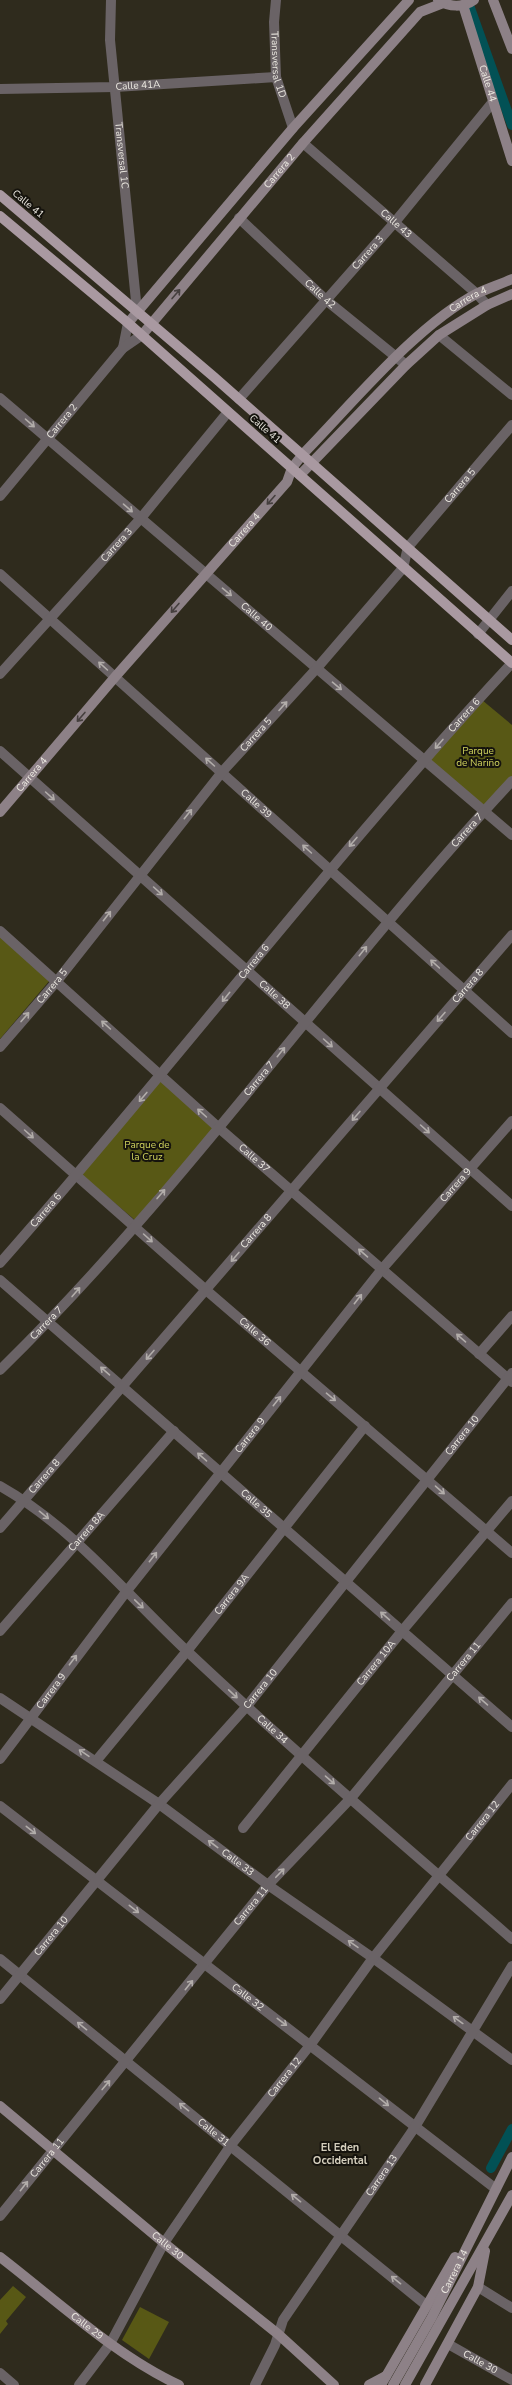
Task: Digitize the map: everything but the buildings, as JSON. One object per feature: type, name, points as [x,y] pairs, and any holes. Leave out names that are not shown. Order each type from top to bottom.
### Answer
[{"type":"main road","name":"Calle 41","points":[[0,196],[137,311],[303,454],[512,640]]},
{"type":"main road","name":"Calle 41","points":[[0,216],[128,322],[403,568],[512,663]]},
{"type":"street","name":"Transversal 1C","points":[[111,0],[110,40],[137,311]]},
{"type":"street","name":"Transversal 1D","points":[[276,0],[274,22],[276,77],[293,128]]},
{"type":"street","name":"Carrera 2","points":[[123,348],[128,322],[137,311],[293,128],[409,0]]},
{"type":"street","points":[[440,2],[463,5],[474,0]]},
{"type":"street","points":[[493,0],[512,49]]},
{"type":"street","name":"Carrera 2","points":[[0,496],[123,348],[142,335],[304,143],[420,12],[440,2]]},
{"type":"street","name":"Calle 44","points":[[463,5],[492,103],[512,161]]},
{"type":"street","name":"Calle 41A","points":[[0,89],[115,87],[276,77]]},
{"type":"street","name":"Carrera 3","points":[[239,399],[396,222],[492,103]]},
{"type":"street","name":"Calle 43","points":[[304,143],[396,222],[477,294],[487,305]]},
{"type":"street","name":"Calle 42","points":[[240,218],[326,300],[406,365]]},
{"type":"street","name":"Carrera 4","points":[[0,812],[205,573],[287,482],[292,468],[303,454],[397,357],[438,320],[477,294],[512,279]]},
{"type":"street","name":"Carrera 4","points":[[300,475],[406,365],[439,335],[487,305],[512,294]]},
{"type":"street","points":[[439,335],[512,395]]},
{"type":"street","name":"Calle 40","points":[[0,398],[512,835]]},
{"type":"street","name":"Carrera 3","points":[[0,674],[141,518],[228,412]]},
{"type":"street","name":"Carrera 5","points":[[0,1047],[57,981],[139,875],[222,772],[317,668],[403,568],[408,548],[512,425]]},
{"type":"street","name":"Calle 39","points":[[0,574],[512,1033]]},
{"type":"street","points":[[478,634],[512,591]]},
{"type":"street","name":"Carrera 6","points":[[0,1263],[161,1076],[330,869],[424,760],[512,663]]},
{"type":"street","name":"Calle 38","points":[[0,751],[512,1206]]},
{"type":"street","name":"Carrera 7","points":[[0,1370],[49,1322],[219,1128],[387,921],[512,781]]},
{"type":"street","name":"Calle 37","points":[[0,930],[219,1128],[479,1354],[510,1378]]},
{"type":"street","name":"Carrera 8","points":[[0,1528],[512,935]]},
{"type":"street","name":"Calle 36","points":[[0,1108],[206,1290],[512,1552]]},
{"type":"street","name":"Carrera 9","points":[[0,1759],[30,1716],[126,1592],[382,1269],[512,1121]]},
{"type":"street","name":"Calle 35","points":[[0,1280],[512,1727]]},
{"type":"street","points":[[479,1354],[512,1316]]},
{"type":"street","name":"Carrera 10","points":[[0,1999],[98,1881],[159,1804],[247,1706],[510,1378]]},
{"type":"street","name":"Carrera 9A","points":[[96,1761],[187,1651],[365,1426]]},
{"type":"street","name":"Carrera 8A","points":[[0,1632],[76,1541],[174,1431]]},
{"type":"street","name":"Calle 34","points":[[0,1486],[25,1500],[76,1541],[187,1651],[247,1706],[512,1939]]},
{"type":"street","name":"Carrera 10A","points":[[243,1828],[402,1631],[512,1500]]},
{"type":"street","name":"Carrera 11","points":[[0,2216],[52,2150],[206,1964],[268,1885],[351,1798],[454,1676],[512,1603]]},
{"type":"street","name":"Calle 33","points":[[0,1698],[30,1716],[159,1804],[268,1885],[373,1958],[512,2060]]},
{"type":"street","name":"Carrera 12","points":[[79,2385],[110,2344],[164,2243],[230,2145],[311,2044],[373,1958],[512,1784]]},
{"type":"street","name":"Calle 32","points":[[0,1806],[311,2044],[496,2189]]},
{"type":"street","name":"Calle 31","points":[[0,1959],[342,2235],[426,2305]]},
{"type":"street","name":"Carrera 13","points":[[255,2385],[276,2345],[283,2320],[415,2127],[472,2030],[512,1966]]},
{"type":"street","name":"Calle 30","points":[[0,2106],[164,2243],[278,2334],[334,2384]]},
{"type":"street","name":"Carrera 14","points":[[393,2385],[432,2318],[512,2157]]},
{"type":"street","name":"Carrera 14","points":[[405,2385],[441,2324],[512,2196]]},
{"type":"street","points":[[381,2385],[426,2305],[480,2219]]},
{"type":"street","points":[[425,2385],[478,2287],[488,2240]]},
{"type":"street","name":"Calle 29","points":[[0,2257],[110,2344],[156,2375],[180,2385]]},
{"type":"street","points":[[478,2287],[512,2308]]},
{"type":"street","name":"Calle 30","points":[[448,2344],[512,2380]]},
{"type":"street","points":[[0,2373],[14,2385]]},
{"type":"street","points":[[369,2385],[387,2375]]},
{"type":"green space","name":"Parque de Nariño","points":[[482,700],[512,725],[512,777],[484,807],[428,760]]},
{"type":"green space","points":[[0,936],[50,980],[0,1039]]},
{"type":"green space","name":"Parque de la Cruz","points":[[160,1079],[216,1127],[135,1220],[79,1173]]},
{"type":"green space","points":[[13,2286],[26,2297],[6,2321],[8,2324],[0,2334],[0,2300]]},
{"type":"green space","points":[[140,2307],[169,2322],[149,2359],[122,2340]]},
{"type":"waterway","points":[[470,8],[512,125]]},
{"type":"waterway","points":[[491,2168],[512,2129]]},
{"type":"district","name":"El Eden Occidental","points":[[340,2153]]}]
